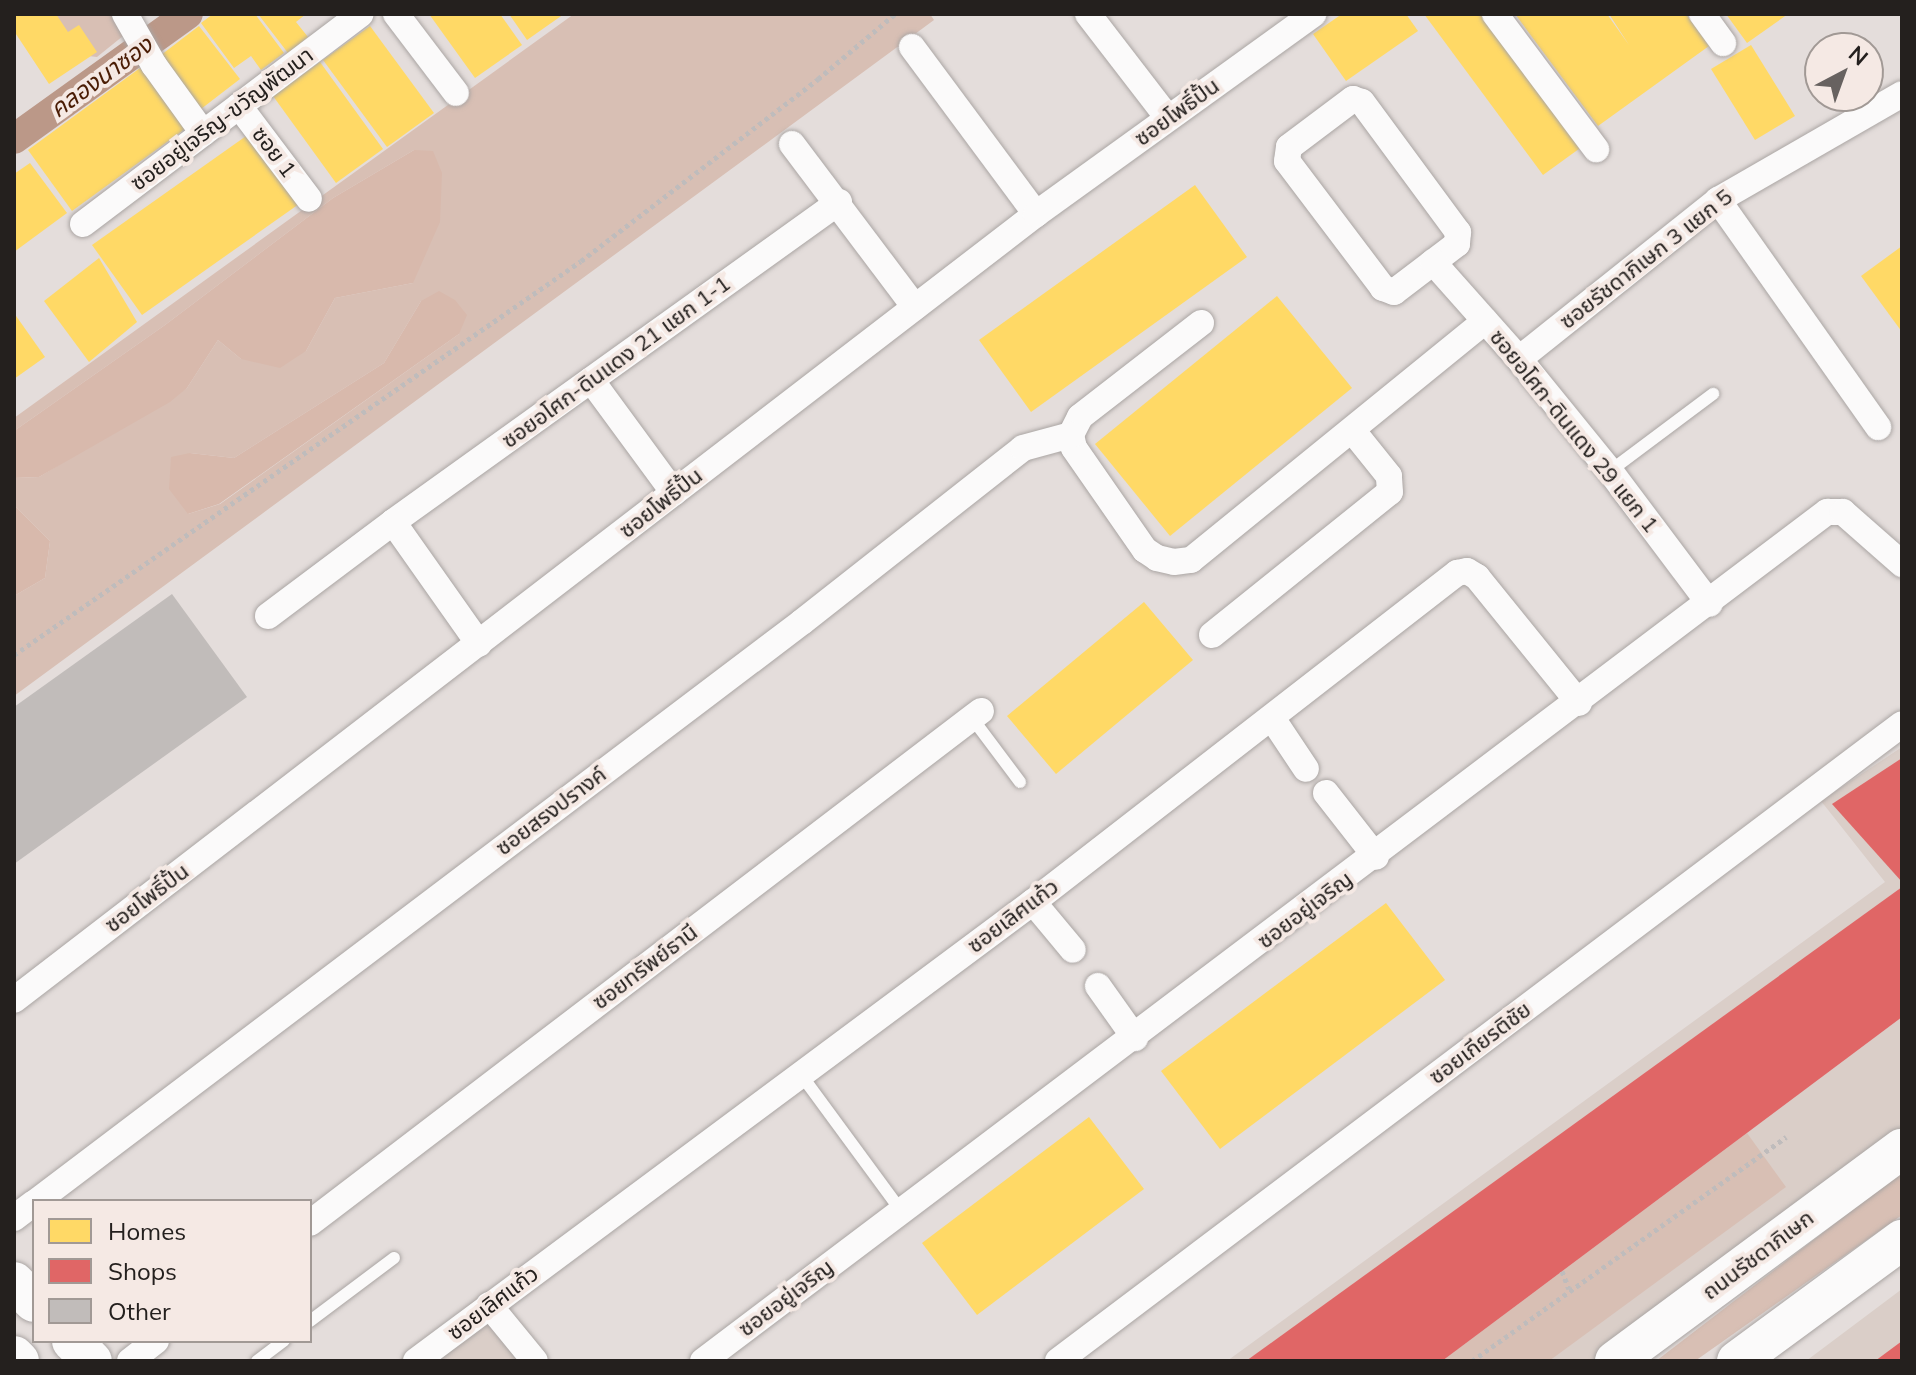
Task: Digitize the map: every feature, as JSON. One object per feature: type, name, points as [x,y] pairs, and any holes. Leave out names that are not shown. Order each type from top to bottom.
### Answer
[{"type":"main road","name":"ถนนรัชดาภิเษก","points":[[1615,1361],[1902,1149]]},
{"type":"main road","points":[[1737,1361],[1902,1240]]},
{"type":"main road","points":[[14,1282],[32,1300]]},
{"type":"main road","points":[[14,1312],[32,1330]]},
{"type":"main road","points":[[45,1343],[63,1361]]},
{"type":"main road","points":[[74,1343],[92,1361]]},
{"type":"main road","points":[[14,1356],[19,1361]]},
{"type":"street","name":"ซอยอยู่เจริญ-ขวัญพัฒนา","points":[[83,224],[361,14]]},
{"type":"street","points":[[396,14],[456,93]]},
{"type":"street","points":[[1088,14],[1168,118]]},
{"type":"street","points":[[1495,14],[1596,149]]},
{"type":"street","points":[[1702,14],[1723,43]]},
{"type":"street","name":"ซอยโพธิ์ปั้น","points":[[14,1000],[1036,214],[1298,18]]},
{"type":"street","points":[[129,20],[154,65],[203,133]]},
{"type":"street","points":[[912,47],[1036,214]]},
{"type":"street","name":"ซอยรัชดาภิเษก 3 แยก 5","points":[[1519,359],[1718,200],[1902,94]]},
{"type":"street","points":[[1349,100],[1362,102],[1458,232],[1457,244],[1433,262],[1394,292],[1383,288],[1287,161],[1289,147],[1349,100]]},
{"type":"street","name":"ซอย 1","points":[[239,106],[309,199]]},
{"type":"street","points":[[792,144],[839,202],[915,307]]},
{"type":"street","points":[[1718,200],[1878,427]]},
{"type":"street","name":"ซอยอโศก-ดินแดง 21 แยก 1-1","points":[[268,616],[393,522],[839,202]]},
{"type":"street","name":"ซอยอโศก-ดินแดง 29 แยก 1","points":[[1433,262],[1519,359],[1610,471],[1710,604]]},
{"type":"street","points":[[1201,323],[1080,417],[1071,435],[1074,448],[1145,550],[1157,558],[1174,562],[1191,560],[1485,321]]},
{"type":"street","points":[[591,380],[674,493]]},
{"type":"street","points":[[1212,635],[1390,492],[1389,476],[1352,430]]},
{"type":"street","name":"ซอยสรงปรางค์","points":[[39,1199],[802,622],[1023,448],[1071,435]]},
{"type":"street","name":"ซอยอยู่เจริญ","points":[[703,1361],[1835,509],[1855,521],[1902,564]]},
{"type":"street","points":[[393,522],[479,644]]},
{"type":"street","name":"ซอยเลิศแก้ว","points":[[416,1361],[1033,902],[1457,573],[1467,571],[1477,577],[1579,703]]},
{"type":"street","name":"ซอยทรัพย์ธานี","points":[[312,1221],[976,714]]},
{"type":"street","points":[[1272,718],[1306,769]]},
{"type":"street","name":"ซอยเกียรติชัย","points":[[1058,1361],[1902,724]]},
{"type":"street","points":[[1326,793],[1376,857]]},
{"type":"street","points":[[1033,902],[1073,950]]},
{"type":"street","points":[[1098,986],[1135,1038]]},
{"type":"street","name":"ซอยสรงปรางค์","points":[[14,1218],[32,1204]]},
{"type":"street","points":[[489,1305],[535,1361]]},
{"type":"street","points":[[130,1361],[153,1343]]},
{"type":"lane","points":[[1610,471],[1713,394]]},
{"type":"lane","points":[[976,714],[1020,782]]},
{"type":"lane","points":[[802,1076],[901,1211]]},
{"type":"lane","points":[[312,1320],[394,1258]]},
{"type":"lane","points":[[257,1361],[281,1343]]},
{"type":"path","points":[[14,655],[581,261],[818,79],[895,14]]},
{"type":"path","points":[[1472,1361],[1786,1137]]},
{"type":"path","points":[[1562,1271],[1569,1289]]},
{"type":"shaded area","points":[[55,14],[112,14],[123,36],[97,57],[71,54]]},
{"type":"shaded area","points":[[574,14],[930,14],[934,20],[14,696],[14,596],[45,578],[50,541],[14,505],[14,478],[39,477],[187,388],[218,340],[241,359],[306,351],[335,298],[413,283],[414,150],[333,198],[165,325],[14,431],[14,418]],"holes":[[[421,301],[459,334],[220,504],[188,514],[190,453],[234,458],[384,363]]]},
{"type":"shaded area","points":[[414,150],[433,151],[442,173],[440,222],[413,283],[335,298],[306,351],[280,368],[241,359],[218,340],[187,388],[170,402],[39,477],[14,478],[14,431],[165,325],[333,198]]},
{"type":"shaded area","points":[[439,291],[455,300],[467,315],[459,334],[219,504],[188,514],[169,489],[171,457],[190,453],[234,458],[384,363],[421,301]]},
{"type":"shaded area","points":[[14,505],[50,541],[45,578],[14,596]]},
{"type":"shaded area","points":[[1902,747],[1902,1147],[1610,1361],[1227,1361],[1885,882],[1821,801]]},
{"type":"shaded area","points":[[1747,1133],[1786,1187],[1549,1361],[1442,1361]]},
{"type":"shaded area","points":[[1902,1172],[1902,1215],[1695,1361],[1656,1361]]},
{"type":"shaded area","points":[[1902,1289],[1902,1361],[1806,1361]]},
{"type":"shaded area","points":[[485,1292],[548,1361],[398,1361]]},
{"type":"building: Homes","points":[[14,14],[56,14],[68,32],[79,25],[97,52],[49,84],[14,31]]},
{"type":"building: Homes","points":[[213,14],[255,14],[284,53],[261,70],[251,56],[234,68],[201,23]]},
{"type":"building: Homes","points":[[258,14],[306,14],[296,22],[308,37],[288,53]]},
{"type":"building: Homes","points":[[429,14],[500,14],[522,45],[475,78]]},
{"type":"building: Homes","points":[[509,14],[564,14],[527,40]]},
{"type":"building: Homes","points":[[1342,14],[1406,14],[1418,31],[1346,81],[1313,34]]},
{"type":"building: Homes","points":[[1424,14],[1485,14],[1583,146],[1543,175]]},
{"type":"building: Homes","points":[[1515,14],[1607,14],[1629,45],[1609,14],[1686,14],[1709,46],[1598,126]]},
{"type":"building: Homes","points":[[1726,14],[1788,14],[1747,43]]},
{"type":"building: Homes","points":[[199,26],[240,79],[201,109],[161,55]]},
{"type":"building: Homes","points":[[370,26],[434,113],[387,147],[323,60]]},
{"type":"building: Homes","points":[[1751,45],[1795,116],[1755,140],[1711,69]]},
{"type":"building: Homes","points":[[320,62],[383,149],[336,183],[273,96]]},
{"type":"building: Homes","points":[[140,68],[185,129],[72,211],[28,150]]},
{"type":"building: Homes","points":[[249,134],[299,204],[142,315],[92,245]]},
{"type":"building: Homes","points":[[30,163],[67,213],[14,252],[14,174]]},
{"type":"building: Homes","points":[[1195,185],[1247,257],[1031,412],[979,340]]},
{"type":"building: Homes","points":[[1902,246],[1902,332],[1861,276]]},
{"type":"building: Homes","points":[[99,258],[137,322],[89,362],[44,301]]},
{"type":"building: Homes","points":[[1277,296],[1352,388],[1170,536],[1095,444]]},
{"type":"building: Homes","points":[[14,313],[45,357],[14,379]]},
{"type":"building: Homes","points":[[1144,602],[1193,660],[1056,774],[1007,716]]},
{"type":"building: Homes","points":[[1386,903],[1445,980],[1220,1149],[1161,1071]]},
{"type":"building: Homes","points":[[1089,1117],[1144,1189],[977,1315],[922,1243]]},
{"type":"building: Shops","points":[[1902,758],[1902,882],[1832,804]]},
{"type":"building: Shops","points":[[1902,887],[1902,1017],[1442,1361],[1246,1361]]},
{"type":"building: Shops","points":[[1902,1341],[1902,1361],[1875,1361]]},
{"type":"building: Other","points":[[172,594],[247,697],[14,864],[14,707]]},
{"type":"waterway","name":"คลองนาซอง","points":[[14,139],[188,14]]}]
